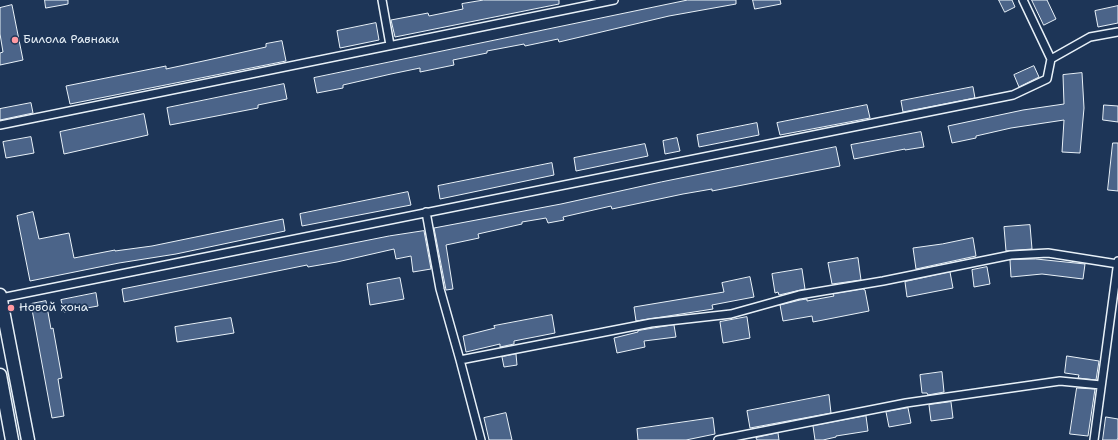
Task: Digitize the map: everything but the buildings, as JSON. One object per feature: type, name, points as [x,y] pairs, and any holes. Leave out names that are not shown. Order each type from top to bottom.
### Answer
[{"type":"main road","points":[[0,296],[28,440]]},
{"type":"main road","points":[[0,375],[12,440]]},
{"type":"street","points":[[382,0],[390,45]]},
{"type":"street","points":[[0,125],[614,0]]},
{"type":"street","points":[[0,296],[1013,95],[1047,79],[1051,59],[1023,0]]},
{"type":"street","points":[[1051,59],[1090,37],[1118,32]]},
{"type":"street","points":[[426,212],[440,289],[481,440]]},
{"type":"street","points":[[460,360],[650,324],[731,314],[799,295],[883,281],[1011,255],[1048,253],[1118,262],[1094,440]]},
{"type":"street","points":[[718,440],[906,403],[1060,381],[1101,385]]},
{"type":"place","name":"Билола Равнаки","points":[[15,40]]},
{"type":"place","name":"Новой хона","points":[[11,308]]}]
